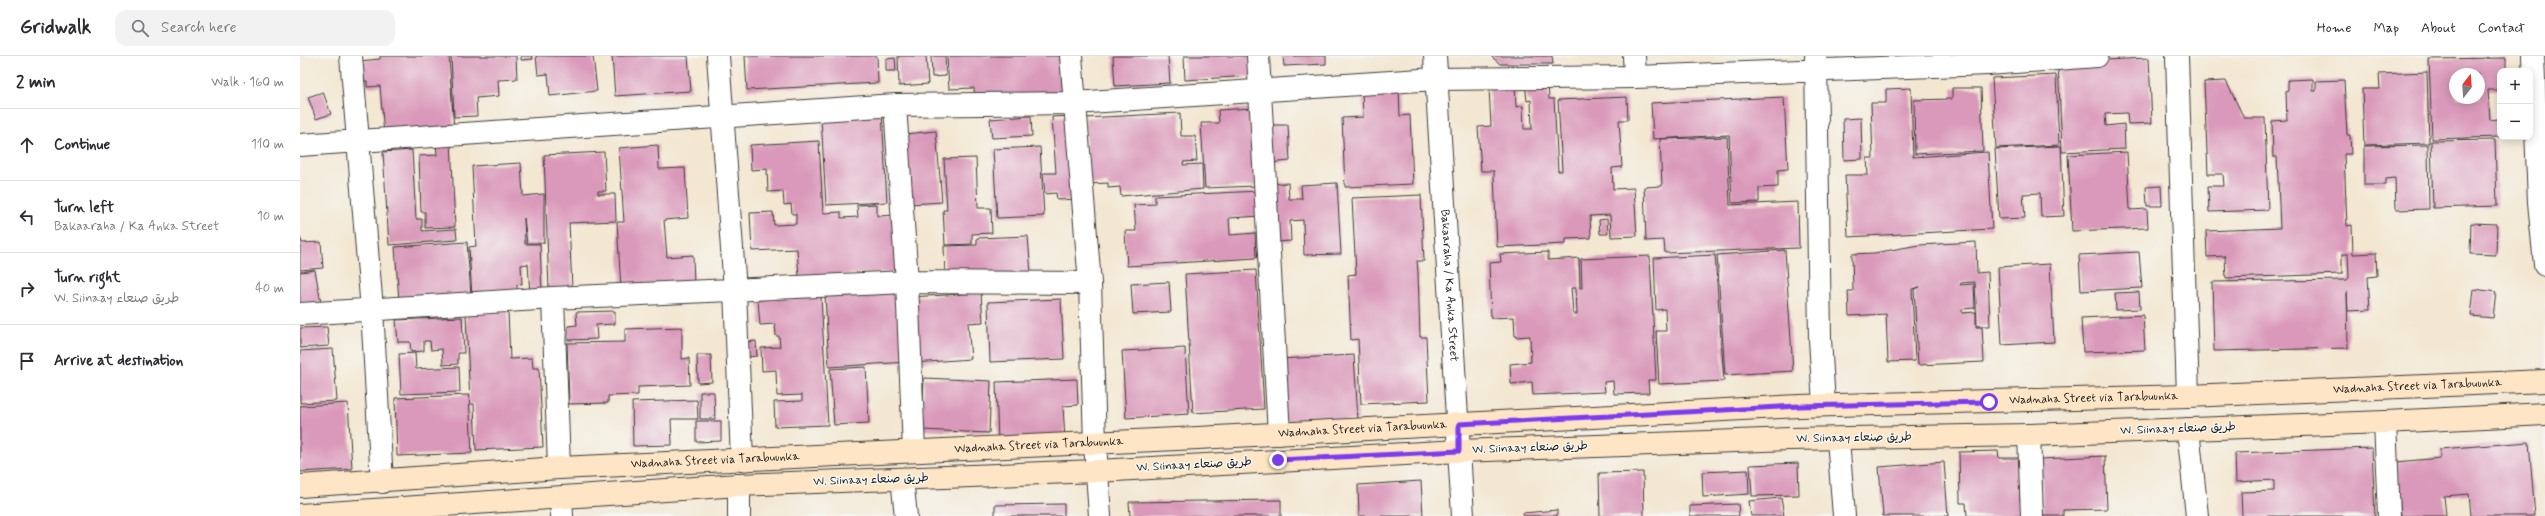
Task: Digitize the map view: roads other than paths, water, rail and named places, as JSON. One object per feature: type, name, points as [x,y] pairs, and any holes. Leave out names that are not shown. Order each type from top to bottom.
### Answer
[{"type":"main road","name":"Wadnaha Street via Tarabuunka","points":[[300,486],[382,482],[559,468],[1279,434],[1824,405],[2188,396],[2545,381]]},
{"type":"main road","name":"W. Siinaay طريق صنعاء","points":[[300,516],[562,507],[739,485],[1097,471],[1459,451],[1838,439],[2029,435],[2385,422],[2545,414]]},
{"type":"street","points":[[352,56],[372,310],[382,482]]},
{"type":"street","points":[[718,56],[735,290],[742,460]]},
{"type":"street","points":[[1071,56],[1090,284],[1095,443],[1100,516]]},
{"type":"street","points":[[1258,56],[1279,434]]},
{"type":"street","name":"Bakaaraha / Ka Anka Street","points":[[1435,56],[1459,424],[1463,516]]},
{"type":"street","points":[[300,145],[723,118],[894,105],[1074,103],[1259,89],[1635,67],[1988,60],[2097,56]]},
{"type":"street","points":[[2177,56],[2188,396]]},
{"type":"street","points":[[2533,56],[2539,202],[2545,265]]},
{"type":"street","points":[[1816,63],[1820,339],[1824,405]]},
{"type":"street","points":[[894,105],[907,282],[914,451]]},
{"type":"street","points":[[300,314],[553,298],[907,282],[1090,284]]},
{"type":"street","points":[[553,298],[559,468]]},
{"type":"street","points":[[2385,422],[2389,516]]},
{"type":"street","points":[[2188,429],[2197,516]]},
{"type":"street","points":[[2029,435],[2032,516]]},
{"type":"street","points":[[1838,439],[1844,516]]},
{"type":"street","points":[[902,479],[906,516]]},
{"type":"street","points":[[739,485],[739,516]]}]
